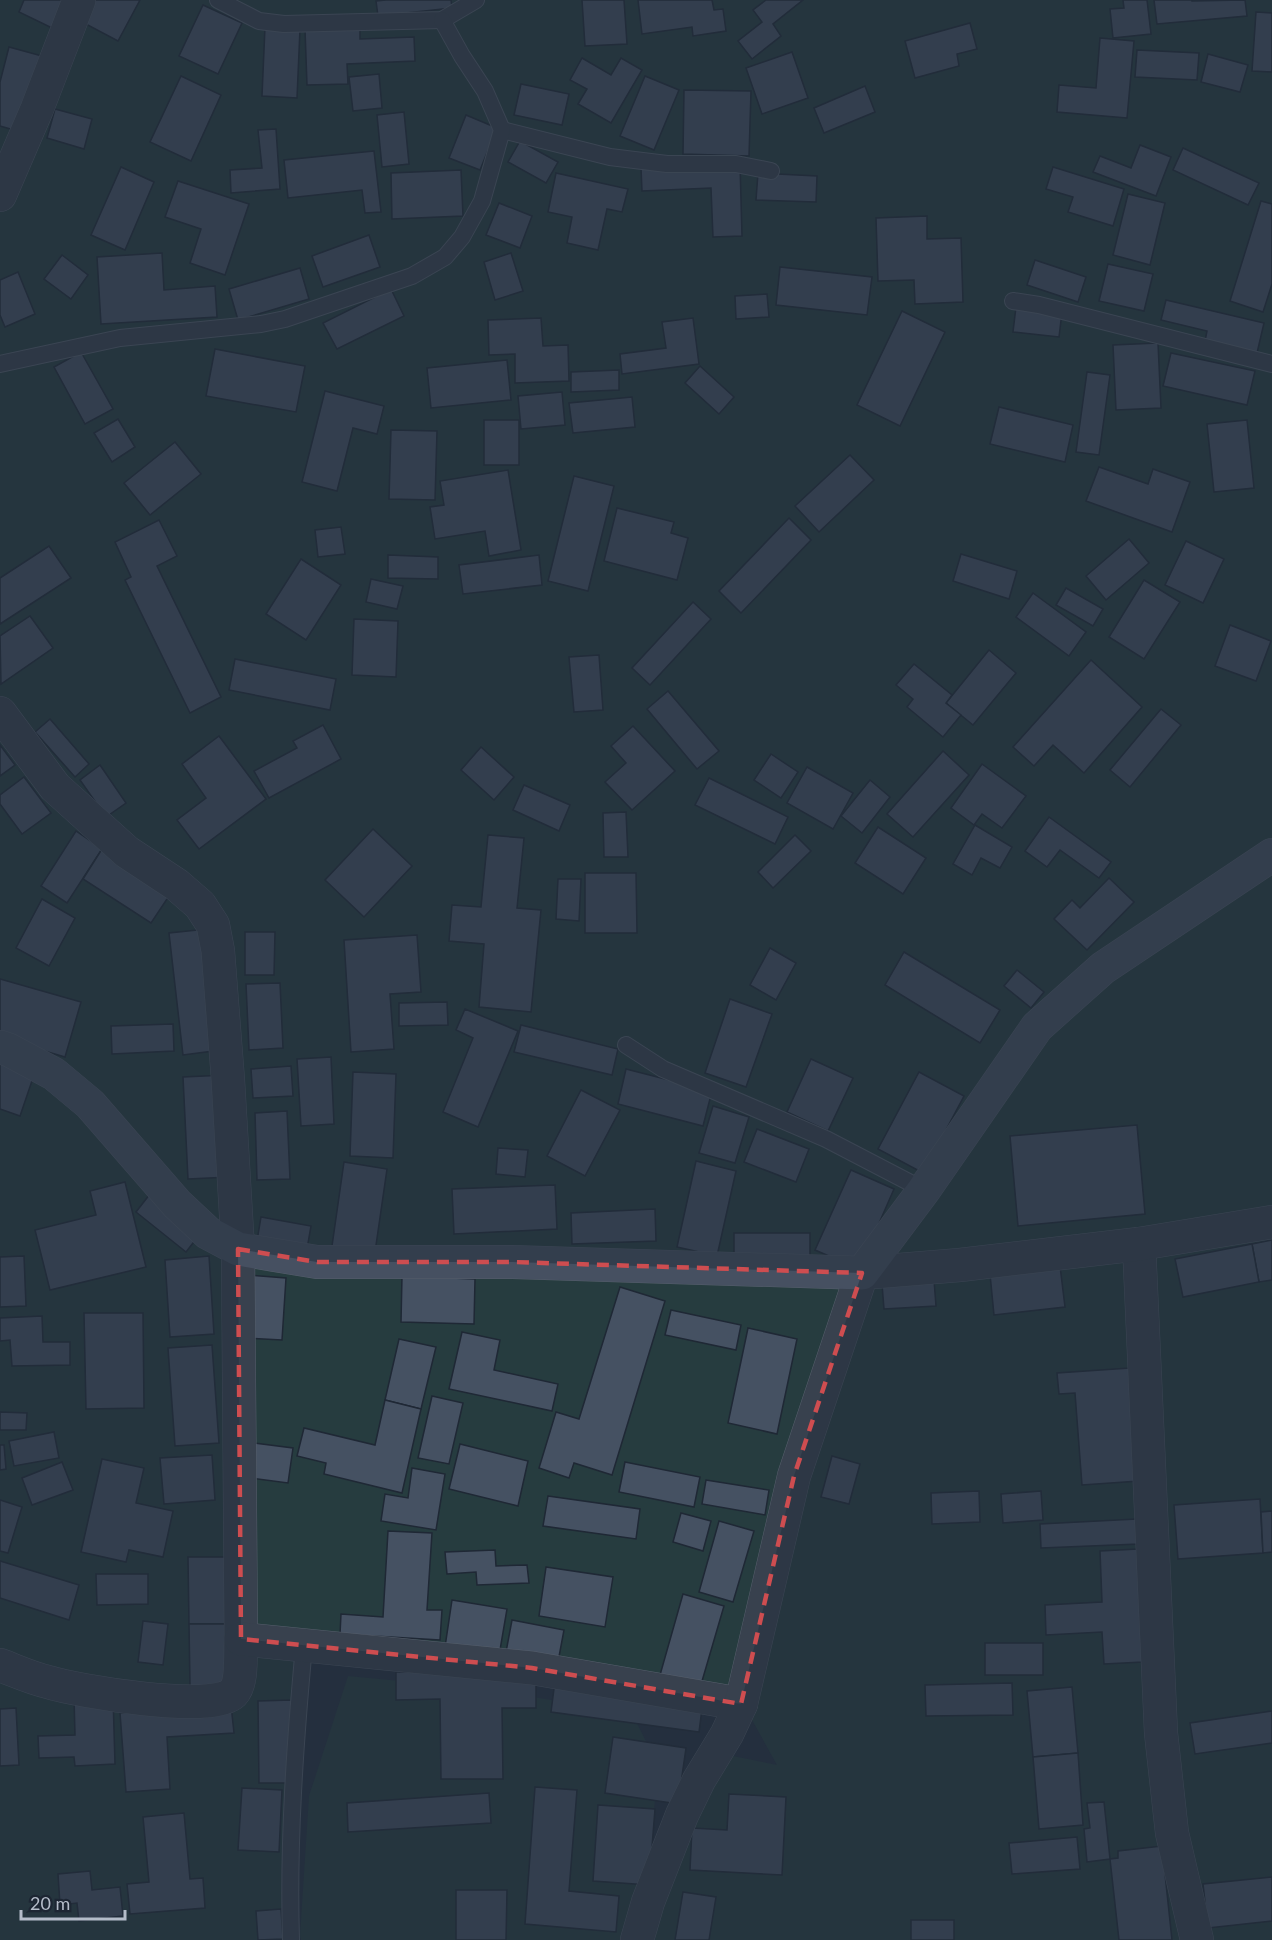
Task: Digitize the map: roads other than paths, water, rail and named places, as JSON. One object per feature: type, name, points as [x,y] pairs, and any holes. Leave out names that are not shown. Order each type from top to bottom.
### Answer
[{"type":"street","points":[[0,195],[37,109],[79,0]]},
{"type":"street","points":[[0,713],[55,787],[127,852],[177,885],[200,904],[213,925],[218,951],[228,1080],[238,1249],[241,1639],[239,1684],[228,1697],[218,1699],[184,1702],[115,1695],[48,1682],[0,1665]]},
{"type":"street","points":[[637,1940],[648,1902],[682,1815],[741,1704],[794,1476],[862,1273],[924,1190],[1037,1027],[1103,968],[1272,855]]},
{"type":"street","points":[[0,1047],[54,1074],[90,1104],[177,1204],[208,1233],[238,1249],[316,1262],[513,1262],[862,1273],[960,1265],[1139,1244],[1272,1222]]},
{"type":"street","points":[[1139,1244],[1161,1733],[1172,1833],[1197,1940]]},
{"type":"street","points":[[241,1639],[532,1668],[741,1704]]},
{"type":"lane","points":[[218,0],[259,21],[271,23],[386,23],[442,20],[476,0]]},
{"type":"lane","points":[[0,364],[120,338],[261,324],[285,319],[412,276],[445,258],[462,237],[482,201],[502,130],[485,91],[442,20]]},
{"type":"lane","points":[[502,130],[610,157],[667,164],[736,164],[771,171]]},
{"type":"lane","points":[[1013,301],[1039,305],[1272,364]]},
{"type":"lane","points":[[626,1045],[663,1069],[826,1139],[924,1190]]},
{"type":"lane","points":[[291,1940],[292,1832],[297,1726],[304,1646]]}]
